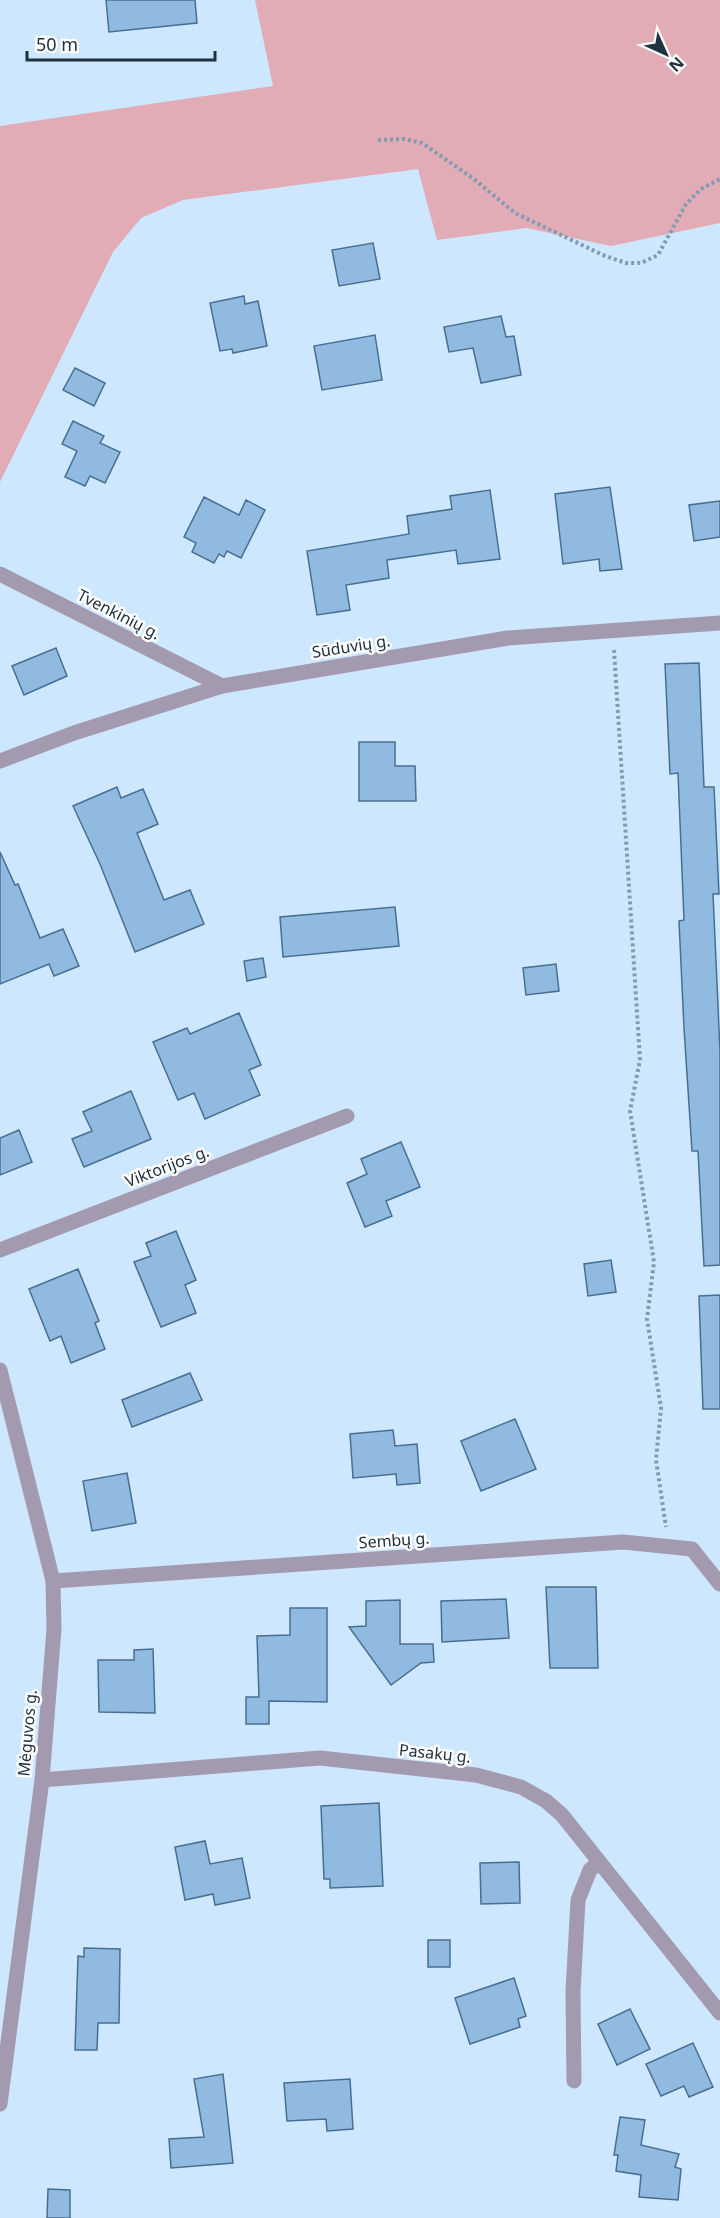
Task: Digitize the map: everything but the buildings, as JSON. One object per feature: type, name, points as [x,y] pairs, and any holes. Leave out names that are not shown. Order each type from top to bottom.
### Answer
[{"type":"street","name":"Tvenkinių g.","points":[[0,574],[222,686]]},
{"type":"street","name":"Sūduvių g.","points":[[0,761],[74,732],[222,686],[508,638],[720,623]]},
{"type":"street","name":"Viktorijos g.","points":[[0,1250],[347,1116]]},
{"type":"street","name":"Mėguvos g.","points":[[0,1370],[53,1581],[54,1629],[42,1780],[0,2104]]},
{"type":"street","name":"Sembų g.","points":[[53,1581],[623,1542],[692,1549],[720,1584]]},
{"type":"street","name":"Pasakų g.","points":[[42,1780],[320,1758],[476,1775],[520,1787],[546,1801],[561,1815],[720,2013]]},
{"type":"street","points":[[574,2081],[573,1992],[578,1900],[590,1870],[598,1863]]},
{"type":"path","points":[[378,140],[404,139],[422,143],[474,179],[515,213],[603,255],[626,263],[641,263],[658,255],[686,204],[700,189],[720,179]]},
{"type":"path","points":[[613,631],[640,1060],[630,1111],[654,1262],[647,1319],[661,1408],[656,1460],[666,1526],[674,1547]]},
{"type":"shaded area","points":[[255,0],[720,0],[720,223],[611,246],[526,228],[437,240],[418,169],[183,200],[141,218],[113,252],[0,482],[0,126],[273,86]]}]
